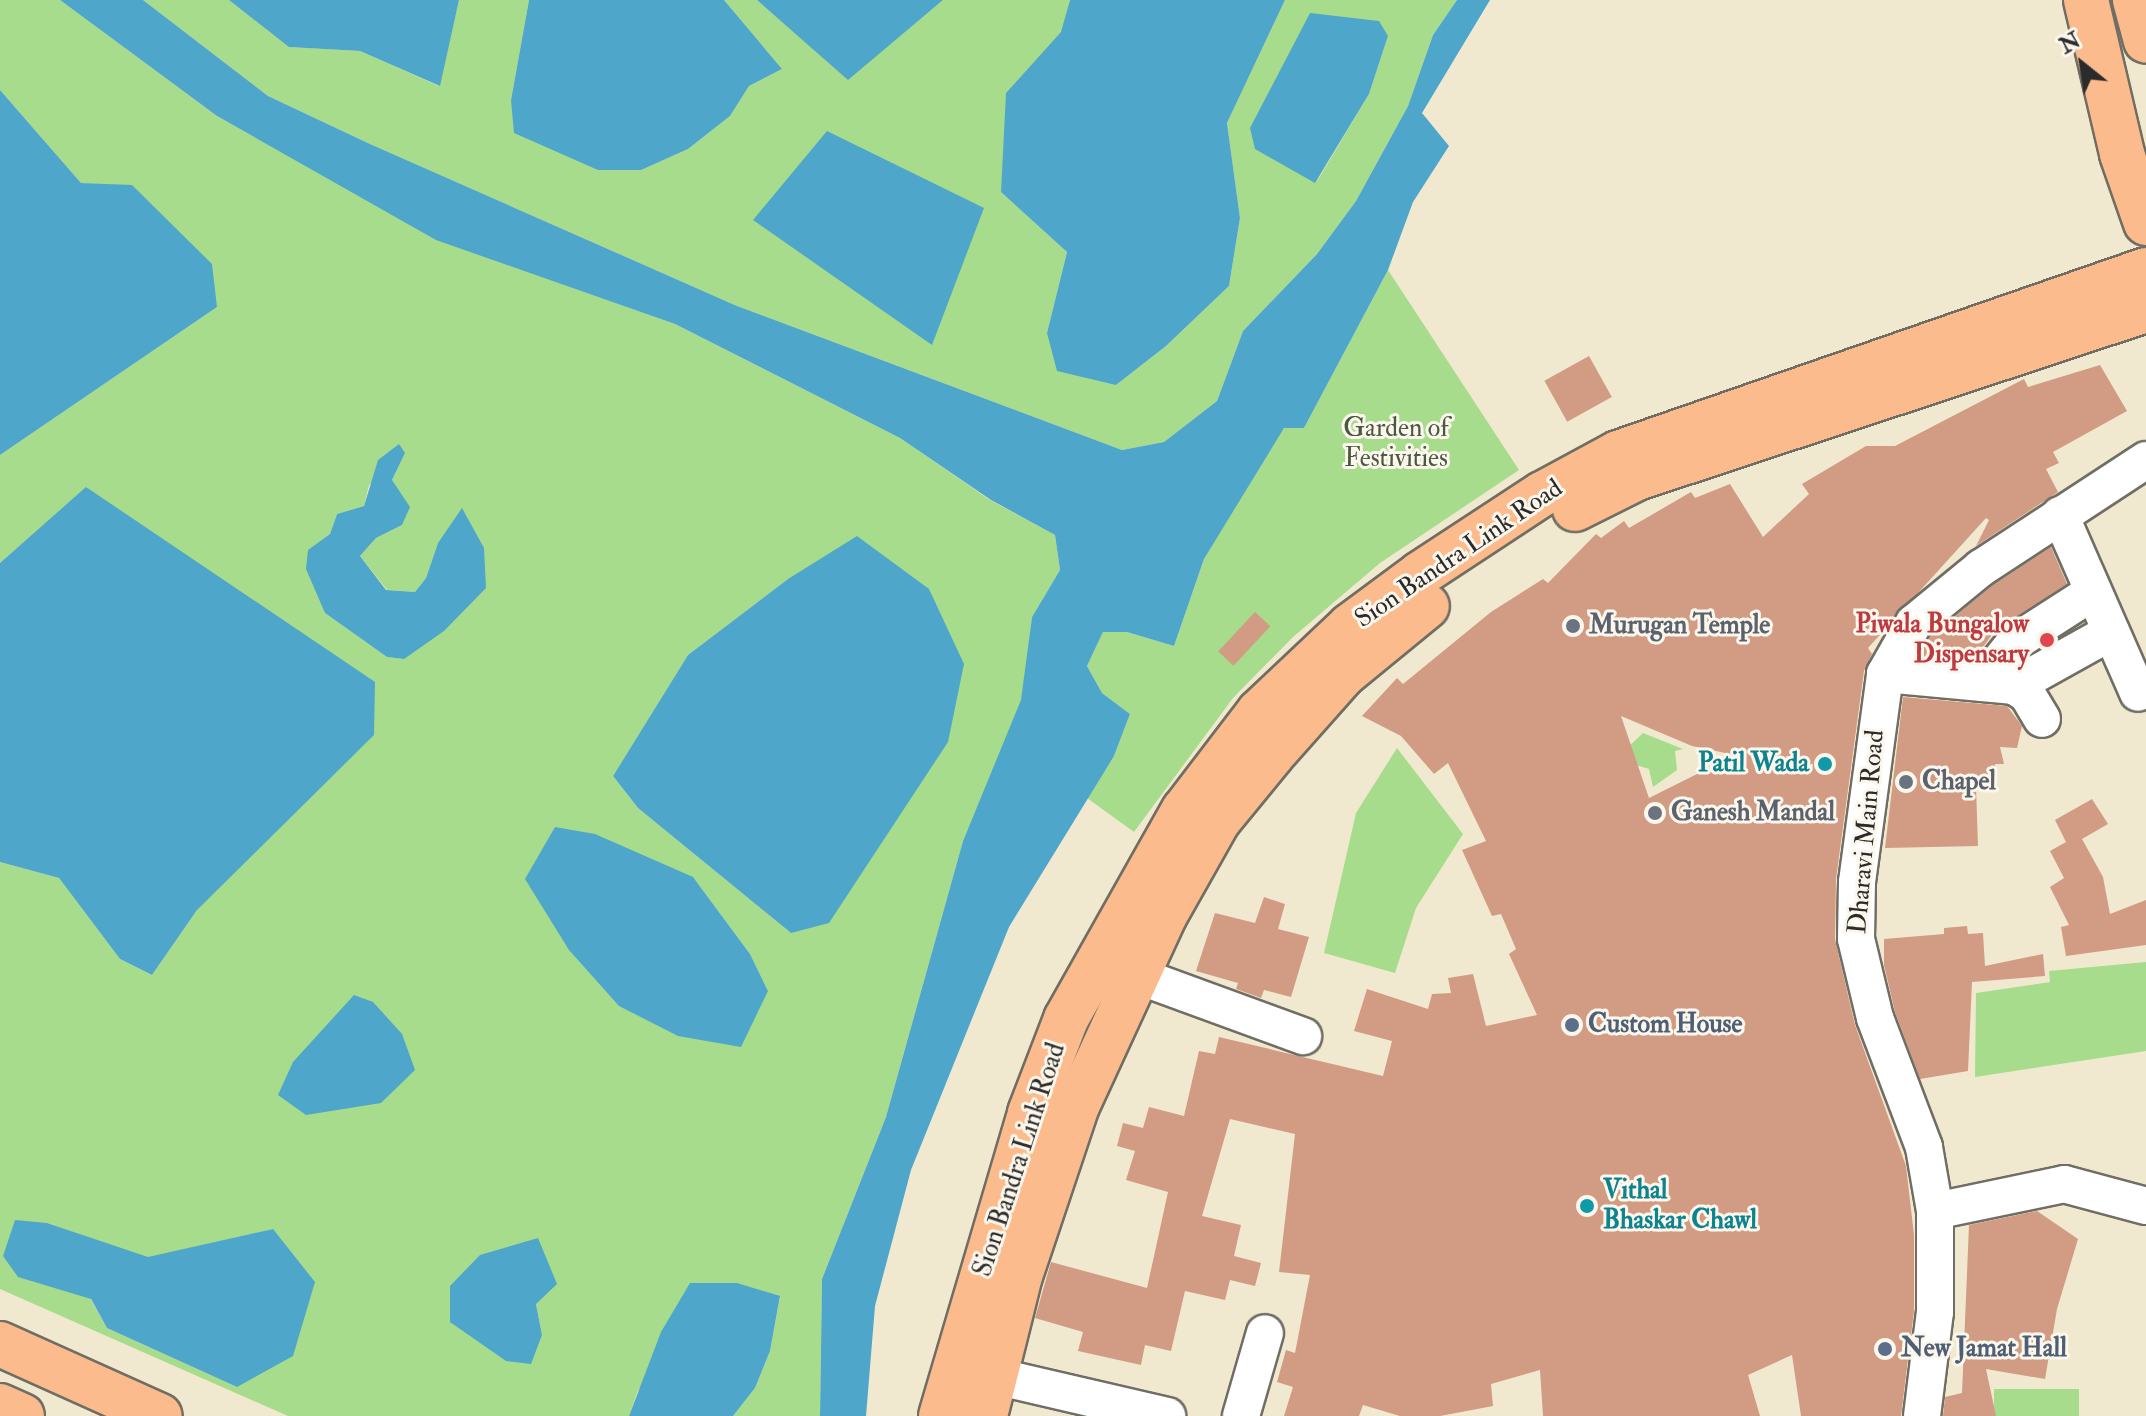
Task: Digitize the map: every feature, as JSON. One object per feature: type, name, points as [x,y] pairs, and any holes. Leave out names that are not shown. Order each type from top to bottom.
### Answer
[{"type":"main road","points":[[2086,0],[2122,154],[2146,223]]},
{"type":"main road","points":[[2135,0],[2146,41]]},
{"type":"main road","name":"Sion Bandra Link Road","points":[[988,1395],[1002,1272],[1030,1113],[1066,1019],[1204,812],[1259,712],[1350,626],[1542,494],[1618,453],[1694,423],[2146,270]]},
{"type":"main road","name":"Sion Bandra Link Road","points":[[941,1416],[1002,1272],[1136,975],[1204,812],[1344,674],[1397,627],[1554,519],[1637,478],[2146,310]]},
{"type":"main road","points":[[0,1344],[160,1416]]},
{"type":"main road","points":[[0,1406],[22,1416]]},
{"type":"street","name":"Dharavi Main Road","points":[[1922,1416],[1935,1312],[1935,1211],[1924,1147],[1875,1018],[1856,939],[1857,882],[1885,674],[1914,623],[1981,568],[2146,460]]},
{"type":"street","points":[[2060,515],[2138,693]]},
{"type":"street","points":[[1998,684],[2015,642],[2093,592]]},
{"type":"street","points":[[1998,684],[2111,632]]},
{"type":"street","points":[[1885,674],[1998,684],[2027,694],[2042,719]]},
{"type":"street","points":[[1136,975],[1303,1036]]},
{"type":"street","points":[[1935,1211],[2064,1184],[2146,1206]]},
{"type":"street","points":[[1241,1416],[1265,1333]]},
{"type":"street","points":[[988,1395],[1155,1415]]},
{"type":"green space","points":[[0,0],[60,0],[217,116],[436,239],[675,324],[900,438],[990,500],[1055,535],[1060,570],[1032,617],[1022,700],[963,841],[886,1117],[822,1279],[820,1416],[733,1416],[755,1388],[770,1351],[780,1297],[638,1390],[629,1416],[288,1416],[0,1289],[0,862],[59,878],[120,959],[152,975],[197,910],[87,487],[0,563],[0,455],[217,307],[132,186],[81,183],[0,90]],"holes":[[[405,453],[392,480],[402,525],[376,538],[360,556],[387,590],[415,592],[426,578],[438,543],[404,659],[387,657],[325,613],[308,551],[330,534],[337,514],[364,506],[369,485]],[[788,579],[791,933],[638,808],[613,776],[688,655]],[[693,877],[750,954],[768,991]],[[47,1223],[148,1258],[273,1229],[237,1387],[107,1328]],[[538,1238],[536,1304],[542,1335],[506,1361]]]},
{"type":"green space","points":[[143,0],[229,0],[290,47],[360,51],[439,86],[459,0],[529,0],[511,100],[598,170],[640,170],[688,149],[730,116],[749,86],[782,69],[724,0],[757,0],[848,79],[943,0],[1070,0],[1062,32],[1045,52],[1001,192],[1067,252],[1047,333],[1116,385],[1166,346],[1229,286],[1240,218],[1227,123],[1285,0],[1457,0],[1433,35],[1408,106],[1356,201],[1317,254],[1243,331],[1217,401],[1164,442],[1122,450],[737,306],[268,96]],"holes":[[[1388,36],[1369,94],[1316,183]]]},
{"type":"green space","name":"Garden of Festivities","points":[[1388,270],[1519,470],[1380,563],[1293,637],[1233,698],[1134,832],[1087,798],[1114,756],[1130,714],[1102,693],[1087,666],[1103,632],[1127,632],[1174,646],[1204,559],[1256,467],[1284,428],[1304,428]]},
{"type":"green space","points":[[1643,733],[1683,749],[1675,751],[1677,770],[1653,787],[1649,769],[1626,762],[1626,749]]},
{"type":"green space","points":[[1397,748],[1463,834],[1416,908],[1395,973],[1324,953],[1356,813]]},
{"type":"green space","points":[[2146,962],[2146,1051],[1975,1077],[1976,993],[2050,982],[2049,971]]},
{"type":"green space","points":[[1994,1389],[2079,1389],[2079,1416],[1994,1416]]},
{"type":"water","points":[[60,0],[143,0],[268,96],[370,144],[737,306],[1122,450],[1164,442],[1217,401],[1243,331],[1317,254],[1356,201],[1408,106],[1433,35],[1457,0],[1490,0],[1422,113],[1449,146],[1413,202],[1388,270],[1304,428],[1284,428],[1204,559],[1174,646],[1127,632],[1103,632],[1087,666],[1102,693],[1130,714],[1114,756],[1009,927],[911,1170],[875,1306],[866,1416],[820,1416],[822,1279],[886,1117],[963,841],[1021,700],[1032,617],[1060,570],[1055,535],[991,500],[900,438],[675,324],[436,240],[217,116]]},
{"type":"water","points":[[229,0],[459,0],[440,86],[360,51],[289,47]]},
{"type":"water","points":[[529,0],[724,0],[782,69],[749,86],[730,116],[688,149],[641,170],[598,170],[514,133],[511,100]]},
{"type":"water","points":[[757,0],[943,0],[848,80]]},
{"type":"water","points":[[1070,0],[1285,0],[1227,123],[1240,218],[1229,286],[1166,346],[1116,385],[1057,371],[1047,333],[1067,252],[1001,192],[1006,93],[1061,32]]},
{"type":"water","points":[[1310,13],[1379,21],[1388,36],[1369,94],[1315,183],[1255,149],[1250,128]]},
{"type":"water","points":[[0,90],[81,183],[132,185],[212,264],[217,307],[0,455]]},
{"type":"water","points":[[827,131],[984,208],[932,345],[753,220]]},
{"type":"water","points":[[399,444],[405,453],[392,480],[410,507],[402,525],[376,538],[360,556],[386,590],[415,592],[426,578],[438,543],[462,508],[484,548],[486,588],[444,631],[404,659],[387,657],[325,613],[306,569],[308,550],[330,534],[337,514],[364,506],[378,460]]},
{"type":"water","points":[[86,487],[375,682],[374,735],[197,910],[152,975],[120,959],[59,878],[0,862],[0,563]]},
{"type":"water","points":[[857,536],[929,589],[964,664],[948,742],[829,923],[791,933],[638,808],[613,776],[688,655],[788,579]]},
{"type":"water","points":[[555,827],[595,834],[693,877],[750,954],[768,991],[741,1047],[678,1036],[619,1006],[569,950],[525,879]]},
{"type":"water","points":[[354,995],[373,1002],[402,1034],[415,1070],[381,1103],[306,1115],[278,1095],[293,1062]]},
{"type":"water","points":[[15,1220],[47,1223],[148,1257],[273,1229],[315,1282],[293,1356],[237,1387],[107,1328],[91,1299],[18,1277],[3,1256]]},
{"type":"water","points":[[538,1238],[557,1284],[536,1304],[542,1335],[531,1364],[506,1361],[450,1322],[450,1286],[480,1255]]},
{"type":"water","points":[[690,1283],[737,1283],[780,1296],[770,1351],[755,1388],[733,1416],[629,1416],[661,1332]]},
{"type":"building","points":[[1589,356],[1612,397],[1567,422],[1544,381]]},
{"type":"building","points":[[2100,365],[2127,411],[2053,452],[2059,463],[2046,469],[2058,492],[1976,546],[1989,520],[1986,518],[1868,648],[1872,654],[1864,671],[1836,879],[1835,939],[1855,1025],[1906,1166],[1914,1235],[1914,1311],[1901,1416],[1801,1416],[1792,1355],[1748,1375],[1760,1416],[1543,1416],[1540,1370],[1491,1384],[1493,1406],[1440,1416],[1400,1416],[1363,1405],[1359,1416],[1284,1416],[1293,1387],[1277,1382],[1286,1350],[1295,1353],[1310,1275],[1279,1272],[1295,1134],[1230,1119],[1202,1216],[1241,1225],[1234,1256],[1261,1263],[1255,1286],[1230,1280],[1225,1300],[1185,1291],[1171,1351],[1145,1345],[1141,1365],[1078,1351],[1083,1332],[1035,1318],[1051,1262],[1147,1288],[1168,1192],[1126,1180],[1135,1151],[1117,1146],[1123,1123],[1143,1128],[1149,1107],[1184,1116],[1199,1051],[1215,1054],[1219,1037],[1383,1076],[1392,1041],[1354,1031],[1367,989],[1428,1009],[1432,994],[1451,993],[1448,978],[1473,974],[1486,1026],[1537,1015],[1509,954],[1516,949],[1501,914],[1492,916],[1462,850],[1486,841],[1448,763],[1434,774],[1401,736],[1362,716],[1397,678],[1403,684],[1491,612],[1543,579],[1548,583],[1596,534],[1601,538],[1624,521],[1629,528],[1691,492],[1695,498],[1730,484],[1763,537],[1809,494],[1802,484],[1866,446],[1895,446],[2024,379],[2028,387]],"holes":[[[1621,716],[1692,746],[1735,755],[1649,798]]]},
{"type":"building","points":[[2051,547],[2067,584],[2006,623],[2004,618],[1973,661],[1919,656],[1930,637],[1993,585]]},
{"type":"building","points":[[1255,612],[1270,626],[1234,666],[1218,651]]},
{"type":"building","points":[[1903,697],[2007,706],[2022,726],[2017,748],[2000,747],[2004,764],[1995,764],[1997,785],[1976,786],[1978,846],[1885,848]]},
{"type":"building","points":[[2092,799],[2108,824],[2082,839],[2103,877],[2110,914],[2146,900],[2146,945],[2066,956],[2061,927],[2069,925],[2050,887],[2064,878],[2050,851],[2066,842],[2055,820]]},
{"type":"building","points":[[1264,897],[1285,904],[1278,929],[1309,937],[1291,997],[1264,990],[1261,998],[1236,989],[1238,983],[1196,971],[1215,913],[1255,923]]},
{"type":"building","points":[[1967,926],[1968,934],[1983,933],[1985,966],[2043,954],[2045,976],[1972,982],[1968,1071],[1920,1079],[1895,1012],[1884,965],[1884,939],[1944,934],[1944,928]]},
{"type":"building","points":[[2037,1211],[2078,1239],[2057,1309],[2045,1379],[1986,1369],[1996,1416],[1943,1416],[1945,1397],[1962,1393],[1969,1225]]},
{"type":"place","name":"Murugan Temple","points":[[1573,626]]},
{"type":"place","name":"Piwala Bungalow Dispensary","points":[[2047,640]]},
{"type":"place","name":"Patil Wada","points":[[1825,764]]},
{"type":"place","name":"Chapel","points":[[1906,782]]},
{"type":"place","name":"Ganesh Mandal","points":[[1655,813]]},
{"type":"place","name":"Custom House","points":[[1572,1025]]},
{"type":"place","name":"Vithal Bhaskar Chawl","points":[[1587,1206]]},
{"type":"place","name":"New Jamat Hall","points":[[1885,1349]]}]
